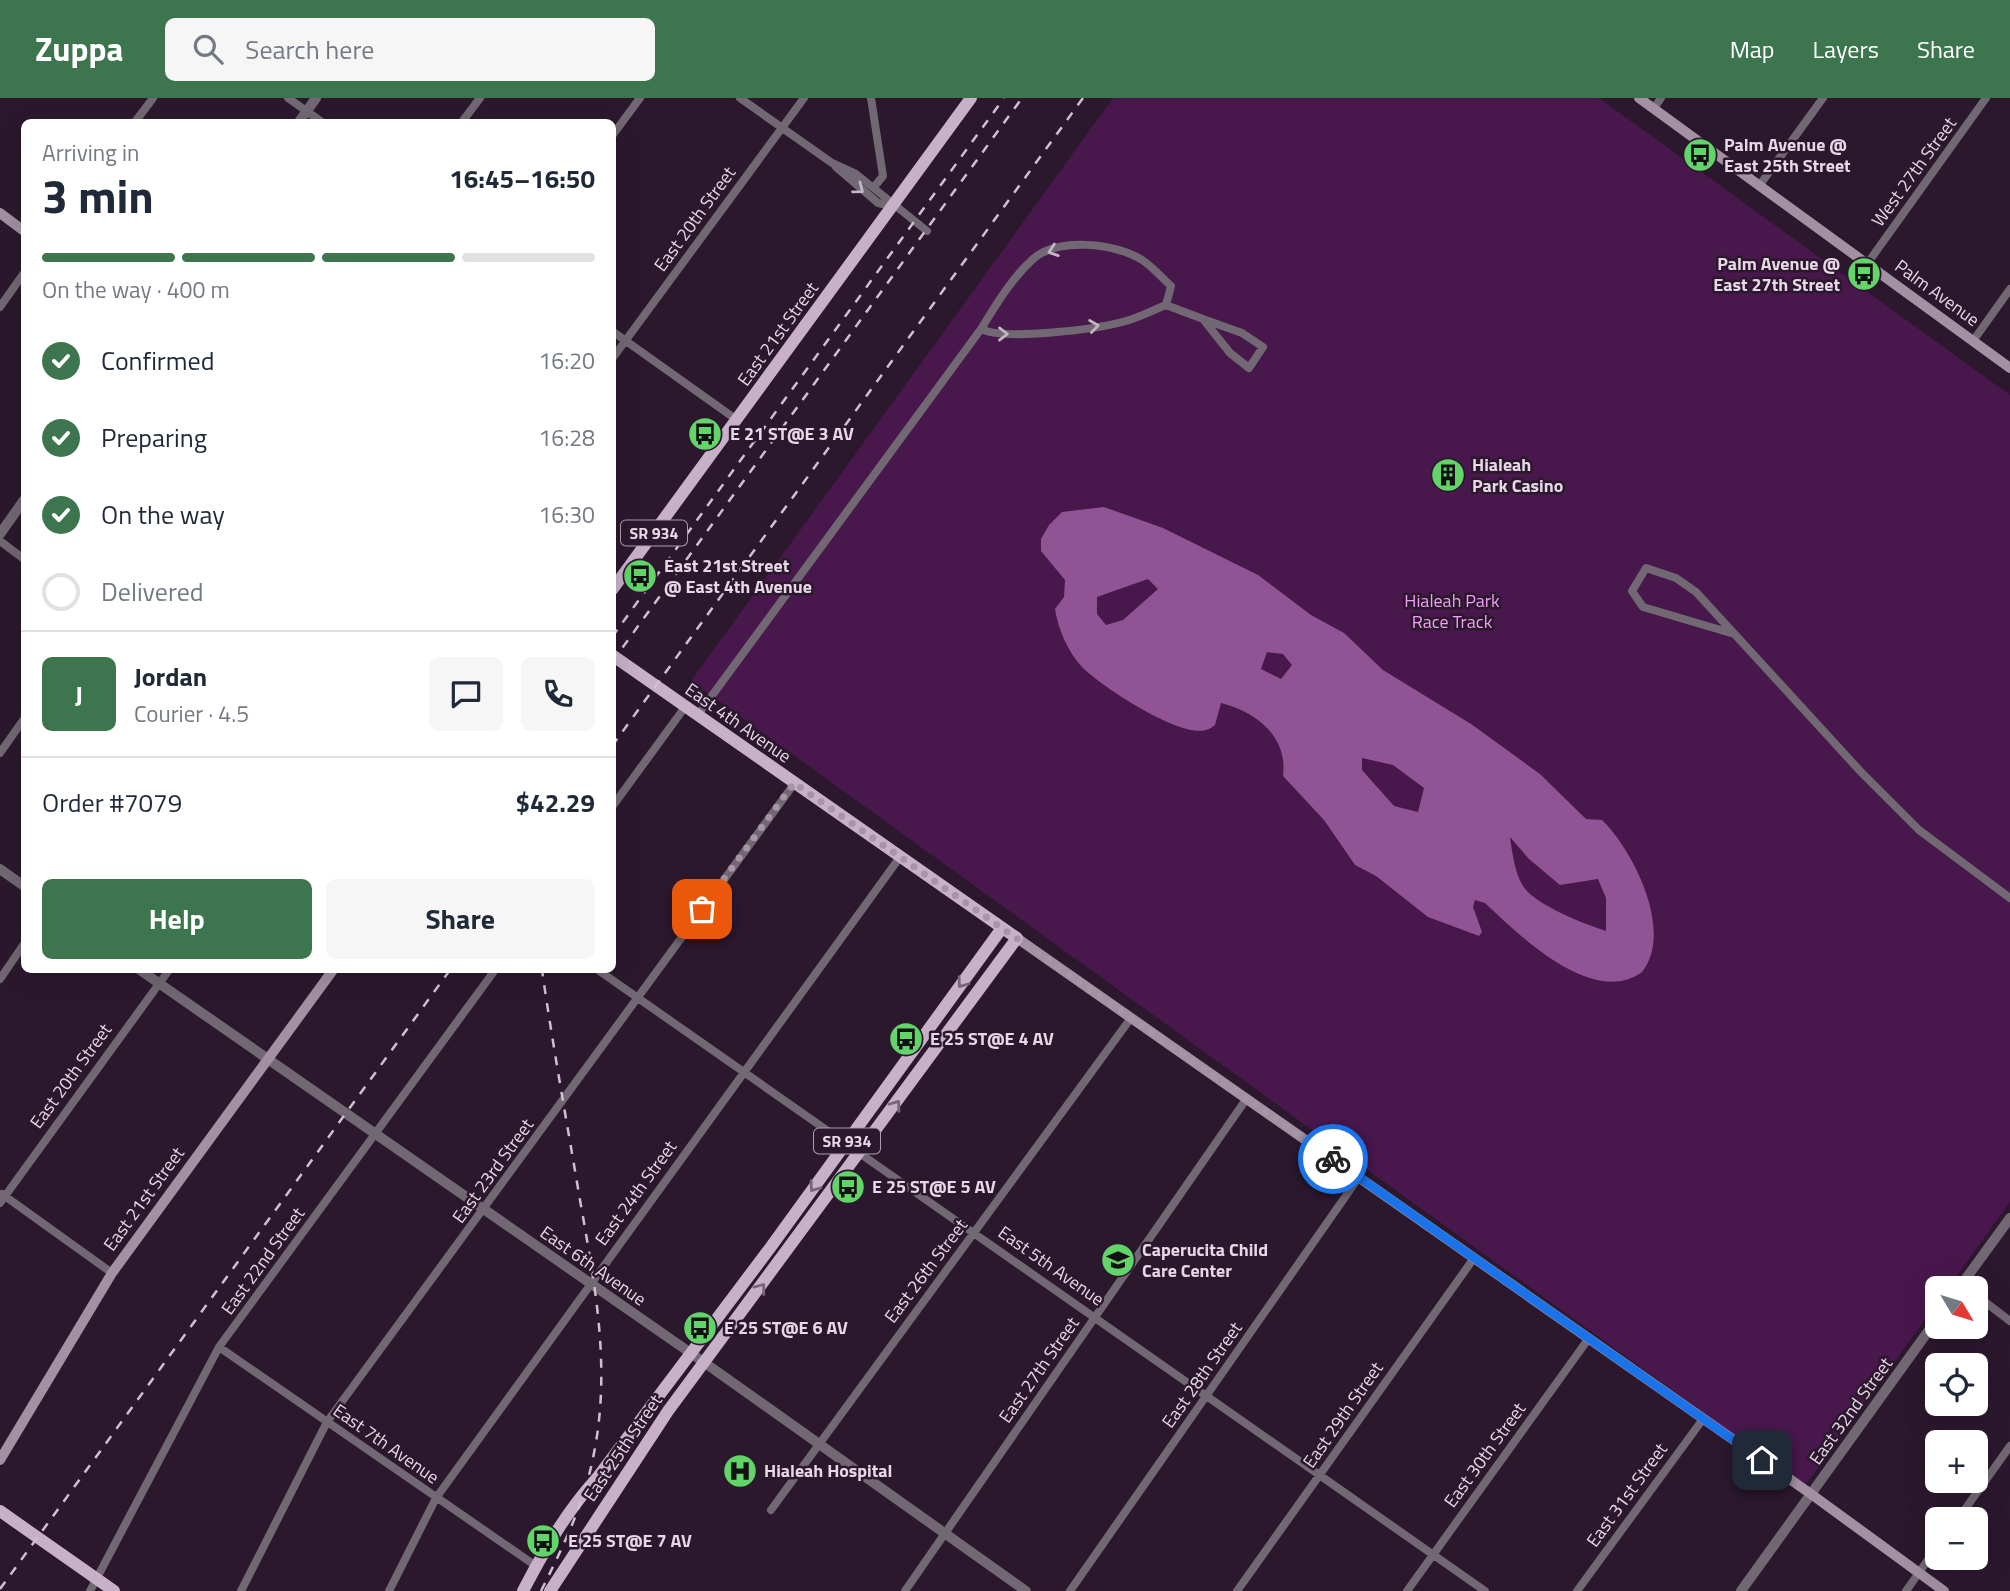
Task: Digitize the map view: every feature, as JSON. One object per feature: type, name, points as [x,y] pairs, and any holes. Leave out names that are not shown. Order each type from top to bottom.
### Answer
[{"type":"main road","name":"East 21st Street","points":[[616,585],[971,98]]},
{"type":"main road","name":"Palm Avenue","points":[[1639,98],[2010,368]]},
{"type":"main road","points":[[0,214],[21,229]]},
{"type":"main road","name":"East 4th Avenue","points":[[616,658],[1589,1338],[1944,1591]]},
{"type":"main road","name":"SR 934","points":[[523,1591],[574,1503],[597,1478],[692,1353],[1002,928]]},
{"type":"main road","name":"SR 934","points":[[705,1363],[1017,938]]},
{"type":"main road","name":"East 21st Street","points":[[0,1460],[112,1273],[331,973]]},
{"type":"main road","name":"East 25th Street","points":[[550,1591],[653,1432],[705,1363]]},
{"type":"main road","points":[[0,1511],[94,1585],[114,1591]]},
{"type":"street","points":[[137,119],[153,98]]},
{"type":"street","points":[[288,98],[318,119]]},
{"type":"street","points":[[301,119],[316,98]]},
{"type":"street","points":[[464,119],[480,98]]},
{"type":"street","points":[[616,131],[640,98]]},
{"type":"street","points":[[740,98],[832,163],[874,187],[893,206],[927,231]]},
{"type":"street","name":"East 20th Street","points":[[616,354],[804,98]]},
{"type":"street","points":[[871,98],[883,176],[874,187]]},
{"type":"street","points":[[1654,108],[1661,98]]},
{"type":"street","points":[[1759,186],[1823,98]]},
{"type":"street","name":"West 27th Street","points":[[1867,264],[1986,98]]},
{"type":"street","points":[[832,163],[850,182],[878,203],[893,206]]},
{"type":"street","points":[[697,716],[981,329],[1004,291],[1035,257],[1070,245],[1103,245],[1141,260],[1171,286],[1166,305]]},
{"type":"street","points":[[0,307],[21,277]]},
{"type":"street","points":[[1973,341],[2010,289]]},
{"type":"street","points":[[981,329],[993,335],[1084,328],[1125,321],[1166,305],[1242,333],[1263,347],[1249,368],[1230,353],[1203,319]]},
{"type":"street","points":[[616,334],[737,420]]},
{"type":"street","points":[[0,534],[21,504]]},
{"type":"street","points":[[0,541],[21,557]]},
{"type":"street","points":[[1731,634],[1643,607],[1632,591],[1637,579],[1646,568],[1675,579],[1696,592],[1731,634],[1919,830],[2010,898]]},
{"type":"street","points":[[616,802],[685,707]]},
{"type":"street","points":[[0,753],[21,723]]},
{"type":"street","name":"East 23rd Street","points":[[241,1591],[327,1422],[794,783]]},
{"type":"street","name":"East 24th Street","points":[[389,1591],[436,1498],[900,857]]},
{"type":"street","points":[[0,869],[21,884]]},
{"type":"street","points":[[0,979],[21,948]]},
{"type":"street","name":"East 6th Avenue","points":[[144,973],[692,1353],[1026,1591]]},
{"type":"street","name":"East 20th Street","points":[[1,1197],[167,973]]},
{"type":"street","name":"East 22nd Street","points":[[94,1585],[219,1347],[493,973]]},
{"type":"street","name":"East 5th Avenue","points":[[602,973],[847,1141],[1485,1591]]},
{"type":"street","name":"East 26th Street","points":[[771,1510],[1131,1018]]},
{"type":"street","name":"East 27th Street","points":[[905,1591],[1247,1098]]},
{"type":"street","name":"East 28th Street","points":[[1070,1591],[1359,1177]]},
{"type":"street","points":[[1,1197],[112,1273]]},
{"type":"street","points":[[1970,1276],[2010,1218]]},
{"type":"street","name":"East 29th Street","points":[[1237,1591],[1474,1258]]},
{"type":"street","points":[[1988,1304],[2010,1321]]},
{"type":"street","name":"East 32nd Street","points":[[1741,1591],[1925,1336]]},
{"type":"street","name":"East 30th Street","points":[[1407,1591],[1589,1338]]},
{"type":"street","name":"East 7th Avenue","points":[[219,1347],[536,1566]]},
{"type":"street","name":"East 31st Street","points":[[1577,1591],[1703,1419]]},
{"type":"street","points":[[1967,1507],[2010,1446]]},
{"type":"street","points":[[1906,1591],[1925,1564]]},
{"type":"green space","name":"Hialeah Park Race Track","points":[[1113,98],[1599,98],[2010,395],[2010,1202],[1957,1276],[1925,1276],[1925,1320],[1805,1486],[691,681]]},
{"type":"shaded area","points":[[1104,507],[1163,528],[1258,575],[1311,615],[1344,633],[1383,670],[1471,724],[1540,774],[1586,819],[1602,820],[1626,851],[1637,871],[1652,915],[1654,936],[1651,955],[1642,972],[1623,981],[1602,981],[1580,974],[1558,963],[1485,903],[1475,900],[1473,907],[1482,932],[1479,936],[1428,917],[1376,876],[1355,865],[1324,820],[1283,776],[1280,749],[1275,738],[1258,720],[1221,703],[1215,725],[1210,729],[1194,730],[1178,726],[1141,709],[1092,675],[1077,661],[1061,632],[1055,609],[1064,597],[1065,580],[1041,551],[1041,539],[1049,525],[1062,512]],"holes":[[[1148,579],[1158,589],[1123,620],[1106,625],[1097,614],[1097,597]],[[1267,652],[1283,654],[1292,665],[1281,679],[1261,669]],[[1362,758],[1393,765],[1424,788],[1418,812],[1394,806],[1362,770]],[[1510,837],[1529,859],[1560,885],[1598,879],[1606,898],[1606,931],[1561,913],[1538,900],[1523,886],[1514,862]]]},
{"type":"railway","points":[[616,632],[1004,98]]},
{"type":"railway","points":[[616,656],[1022,98]]},
{"type":"railway","points":[[616,740],[1083,98]]},
{"type":"railway","points":[[0,1589],[448,973]]},
{"type":"railway","points":[[541,1591],[565,1541],[585,1489],[594,1453],[601,1389],[596,1295],[542,973]]},
{"type":"way so far","points":[[702,909],[794,783],[1333,1159]]},
{"type":"place","name":"Palm Avenue @ East 25th Street","points":[[1700,155]]},
{"type":"place","name":"Palm Avenue @ East 27th Street","points":[[1864,274]]},
{"type":"place","name":"E 21 ST@E 3 AV","points":[[705,434]]},
{"type":"place","name":"Hialeah Park Casino","points":[[1448,475]]},
{"type":"place","name":"East 21st Street @ East 4th Avenue","points":[[640,576]]},
{"type":"place","name":"E 25 ST@E 4 AV","points":[[906,1039]]},
{"type":"place","name":"E 25 ST@E 5 AV","points":[[848,1187]]},
{"type":"place","name":"Caperucita Child Care Center","points":[[1118,1260]]},
{"type":"place","name":"E 25 ST@E 6 AV","points":[[700,1328]]},
{"type":"place","name":"Hialeah Hospital","points":[[740,1471]]},
{"type":"place","name":"E 25 ST@E 7 AV","points":[[543,1541]]},
{"type":"route","points":[[1333,1159],[1762,1460]]}]
